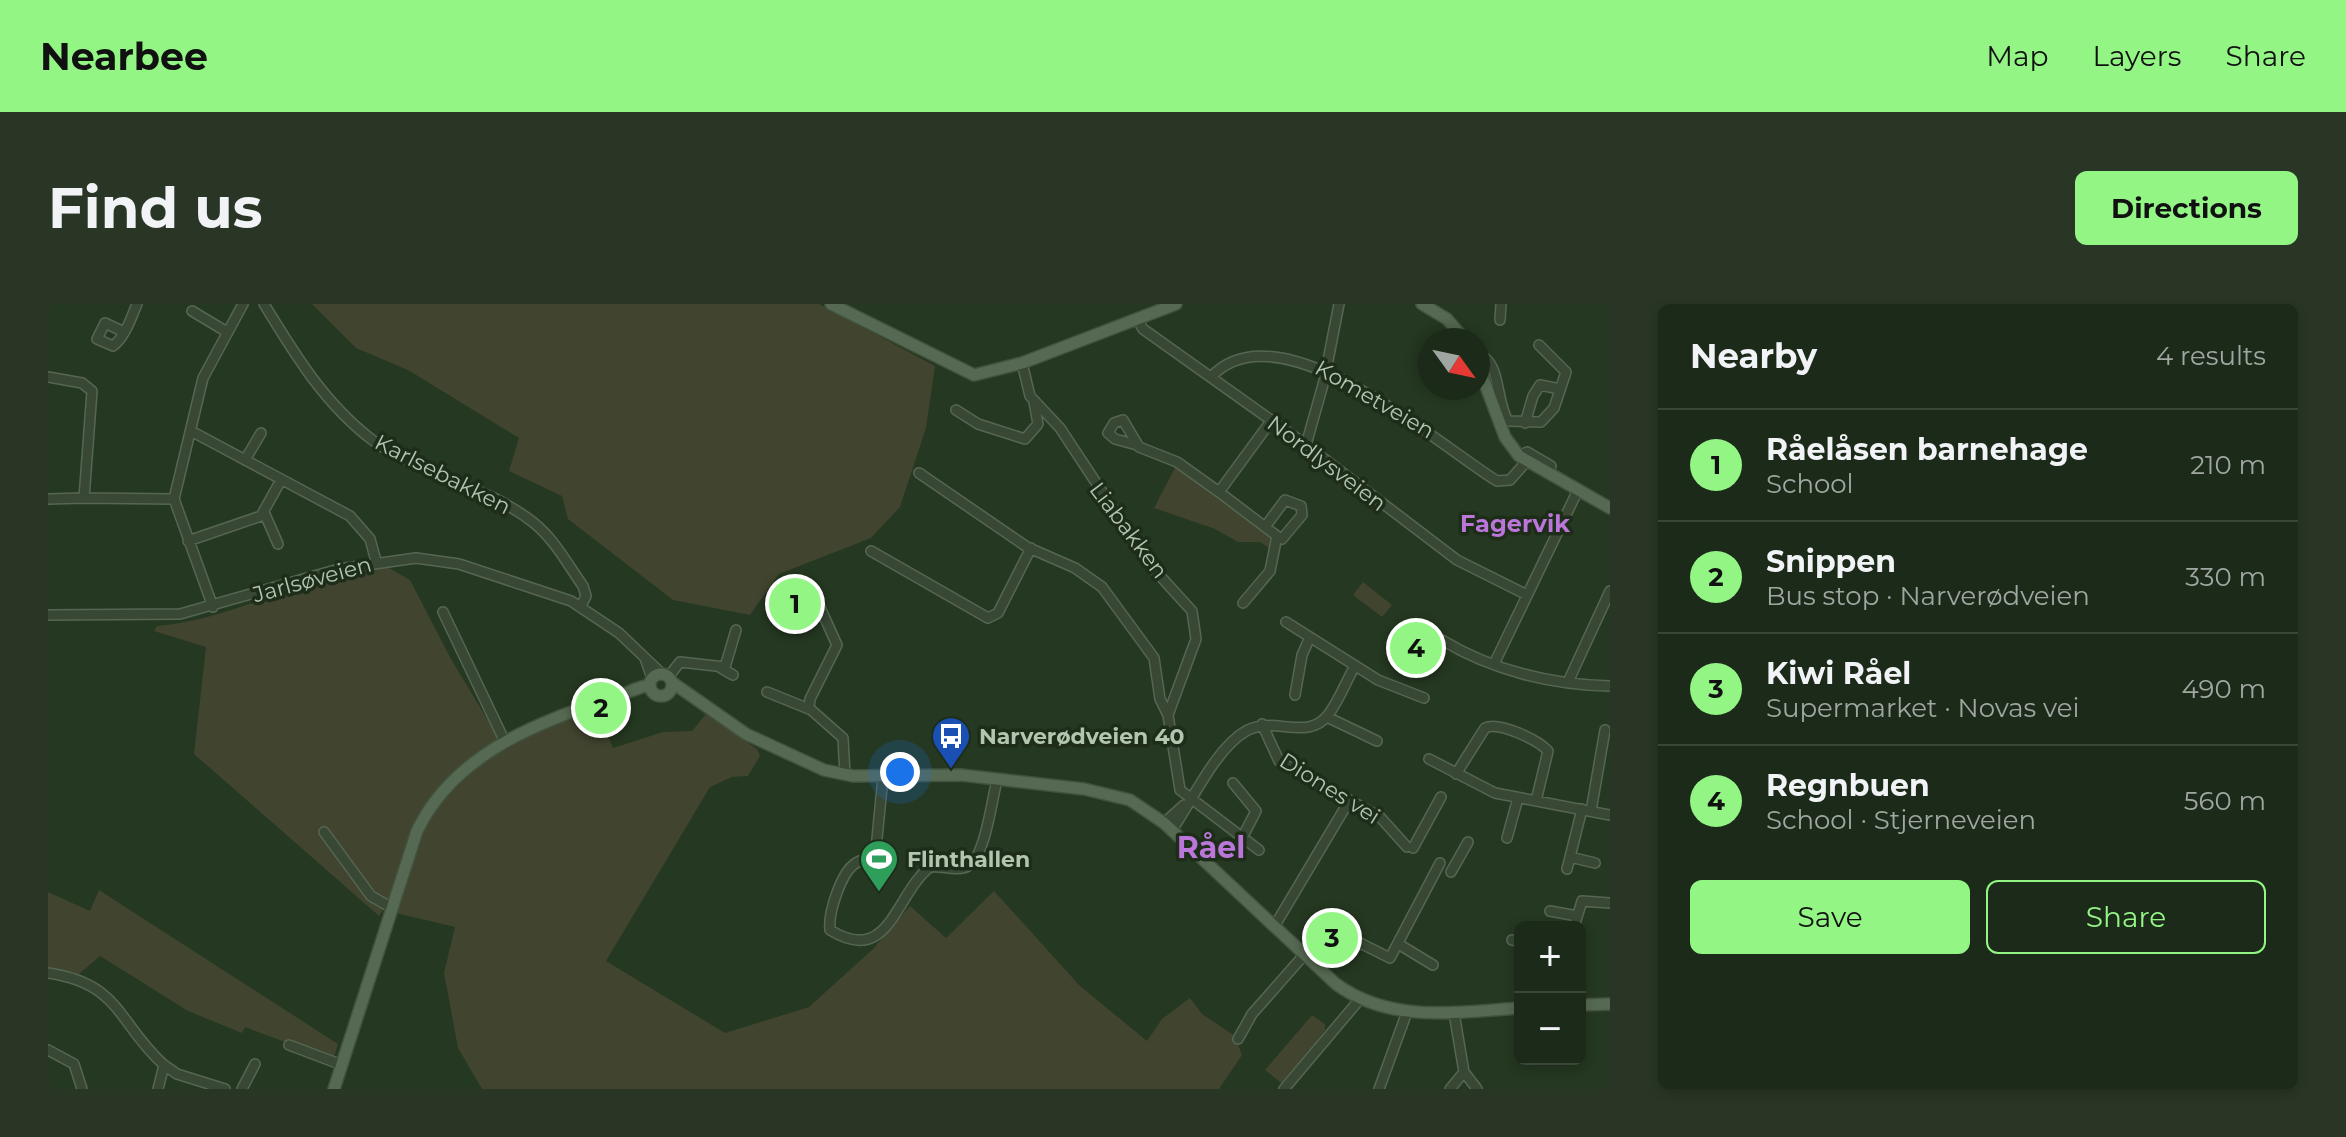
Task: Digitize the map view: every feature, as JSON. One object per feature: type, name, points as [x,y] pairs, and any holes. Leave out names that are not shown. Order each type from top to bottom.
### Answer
[{"type":"main road","points":[[831,304],[964,373],[985,374],[1022,363],[1176,304]]},
{"type":"main road","points":[[1422,304],[1447,319],[1455,328]]},
{"type":"main road","points":[[1490,390],[1505,437],[1522,459],[1610,508]]},
{"type":"main road","points":[[334,1089],[392,908],[427,811],[453,781],[505,742],[550,720],[661,683],[687,693],[770,747],[840,774],[883,777],[944,774],[1115,795],[1139,805],[1168,827],[1336,984],[1360,999],[1407,1012],[1514,1008]]},
{"type":"main road","points":[[1586,1005],[1610,1004]]},
{"type":"street","points":[[124,332],[137,304]]},
{"type":"street","points":[[213,607],[174,499],[203,378],[243,304]]},
{"type":"street","name":"Karlsebakken","points":[[264,304],[323,393],[350,421],[392,452],[483,492],[543,532],[583,586],[586,596],[581,606]]},
{"type":"street","points":[[1306,445],[1339,304]]},
{"type":"street","points":[[1500,320],[1501,304]]},
{"type":"street","points":[[192,311],[227,332]]},
{"type":"street","name":"Nordlysveien","points":[[1137,319],[1143,329],[1306,445],[1457,560],[1527,595]]},
{"type":"street","points":[[1490,365],[1505,418],[1513,423],[1541,422],[1548,417],[1565,368],[1539,345]]},
{"type":"street","name":"Kometveien","points":[[1211,377],[1229,361],[1261,351],[1299,356],[1421,423],[1497,481],[1510,480],[1522,459]]},
{"type":"street","name":"Liabakken","points":[[1022,363],[1026,387],[1034,402],[1060,428],[1151,566],[1192,611],[1196,639],[1168,715],[1179,787],[1189,800]]},
{"type":"street","points":[[48,377],[82,383],[92,391],[84,498]]},
{"type":"street","points":[[1525,423],[1533,396],[1540,385],[1560,389]]},
{"type":"street","name":"Liabakken","points":[[956,410],[978,424],[1025,439],[1038,424],[1034,402]]},
{"type":"street","points":[[1219,492],[1271,421]]},
{"type":"street","points":[[191,431],[339,509],[361,525],[376,561]]},
{"type":"street","points":[[245,460],[261,433]]},
{"type":"street","points":[[1137,445],[1177,462],[1277,536],[1287,537],[1302,515],[1295,501],[1283,501],[1265,527]]},
{"type":"street","points":[[1522,459],[1527,452],[1551,466]]},
{"type":"street","points":[[919,473],[1031,548],[1081,572],[1102,587],[1156,661],[1158,692],[1168,715]]},
{"type":"street","points":[[188,541],[254,520],[264,512],[281,480]]},
{"type":"street","points":[[1494,664],[1578,490]]},
{"type":"street","points":[[48,499],[174,499]]},
{"type":"street","points":[[264,512],[278,544]]},
{"type":"street","points":[[1243,603],[1270,571],[1277,536]]},
{"type":"street","points":[[871,551],[988,618],[998,613],[1031,548]]},
{"type":"street","name":"Jarlsøveien","points":[[48,615],[163,615],[213,607],[339,569],[376,561],[416,558],[459,564],[581,606],[619,633],[646,661],[661,683]]},
{"type":"street","points":[[1568,682],[1610,591]]},
{"type":"street","points":[[809,709],[810,699],[837,642],[815,596]]},
{"type":"street","points":[[443,612],[505,742]]},
{"type":"street","points":[[1286,622],[1389,685],[1424,698]]},
{"type":"street","points":[[721,668],[730,659],[736,630]]},
{"type":"street","points":[[1295,695],[1301,661],[1310,637]]},
{"type":"street","points":[[1442,640],[1494,664],[1568,682],[1610,686]]},
{"type":"street","points":[[661,683],[671,668],[682,661],[721,668],[733,675]]},
{"type":"street","points":[[1168,827],[1236,738],[1262,724],[1306,728],[1327,717],[1355,666]]},
{"type":"street","points":[[767,692],[809,709],[838,732],[845,745],[840,774]]},
{"type":"street","points":[[1327,717],[1377,741]]},
{"type":"street","name":"Diones vei","points":[[1262,724],[1279,761],[1390,825],[1410,847],[1441,797]]},
{"type":"street","points":[[1456,774],[1485,728],[1496,726],[1542,745],[1548,751],[1536,801]]},
{"type":"street","points":[[1567,869],[1586,810],[1605,730]]},
{"type":"street","points":[[1429,759],[1485,790],[1610,815]]},
{"type":"street","points":[[883,777],[875,859],[860,860],[852,865],[830,908],[830,930],[846,939],[859,941],[878,934],[930,867],[961,868],[973,862],[982,845],[997,780]]},
{"type":"street","points":[[1233,783],[1256,811],[1241,840]]},
{"type":"street","points":[[1507,838],[1518,798]]},
{"type":"street","points":[[1189,800],[1259,850]]},
{"type":"street","points":[[1274,927],[1349,801]]},
{"type":"street","points":[[324,832],[377,902],[392,908]]},
{"type":"street","points":[[1451,872],[1468,842]]},
{"type":"street","points":[[1570,857],[1595,863]]},
{"type":"street","points":[[1360,943],[1388,959],[1400,945],[1440,863]]},
{"type":"street","points":[[1575,921],[1584,900],[1610,903]]},
{"type":"street","points":[[1550,911],[1573,921]]},
{"type":"street","points":[[1400,945],[1433,965]]},
{"type":"street","points":[[1238,1039],[1246,1021],[1304,955]]},
{"type":"street","points":[[48,973],[77,978],[95,987],[164,1065],[177,1074],[225,1089]]},
{"type":"street","points":[[1284,1089],[1360,999]]},
{"type":"street","points":[[1379,1089],[1407,1012]]},
{"type":"street","points":[[1460,1012],[1459,1038],[1464,1072],[1477,1089]]},
{"type":"street","points":[[289,1045],[342,1065]]},
{"type":"street","points":[[48,1050],[74,1064],[82,1089]]},
{"type":"street","points":[[242,1089],[255,1064]]},
{"type":"street","points":[[158,1089],[164,1065]]},
{"type":"street","points":[[1450,1089],[1464,1072]]},
{"type":"green space","points":[[312,304],[819,304],[935,366],[926,428],[900,507],[871,538],[779,574],[750,615],[673,600],[568,519],[562,496],[509,471],[519,438],[408,370],[356,348]]},
{"type":"green space","points":[[1176,466],[1274,536],[1272,550],[1260,542],[1238,542],[1215,529],[1154,508]]},
{"type":"green space","points":[[387,567],[410,580],[451,659],[506,750],[530,734],[597,710],[613,748],[663,732],[692,731],[706,714],[757,749],[760,756],[748,776],[732,777],[710,787],[606,961],[725,1033],[809,1007],[873,949],[910,906],[946,938],[994,891],[1080,986],[1147,1041],[1162,1019],[1190,998],[1202,1014],[1235,1036],[1242,1055],[1219,1089],[482,1089],[458,1048],[444,973],[455,927],[383,910],[379,916],[194,754],[206,647],[154,631],[157,626],[215,615],[329,578]]},
{"type":"green space","points":[[1363,582],[1392,605],[1382,617],[1353,595]]},
{"type":"green space","points":[[99,890],[338,1044],[333,1060],[245,1027],[242,1033],[188,1011],[100,956],[78,975],[48,969],[48,892],[90,911]]},
{"type":"green space","points":[[1312,1015],[1325,1024],[1325,1030],[1285,1086],[1265,1070]]},
{"type":"place","name":"Råelåsen barnehage","points":[[795,604]]},
{"type":"place","name":"Regnbuen","points":[[1416,648]]},
{"type":"place","name":"Snippen","points":[[601,708]]},
{"type":"place","name":"Narverødveien 40","points":[[951,770]]},
{"type":"place","name":"Flinthallen","points":[[879,893]]},
{"type":"place","name":"Kiwi Råel","points":[[1332,938]]},
{"type":"district","name":"Fagervik","points":[[1515,524]]},
{"type":"district","name":"Råel","points":[[1211,848]]}]
